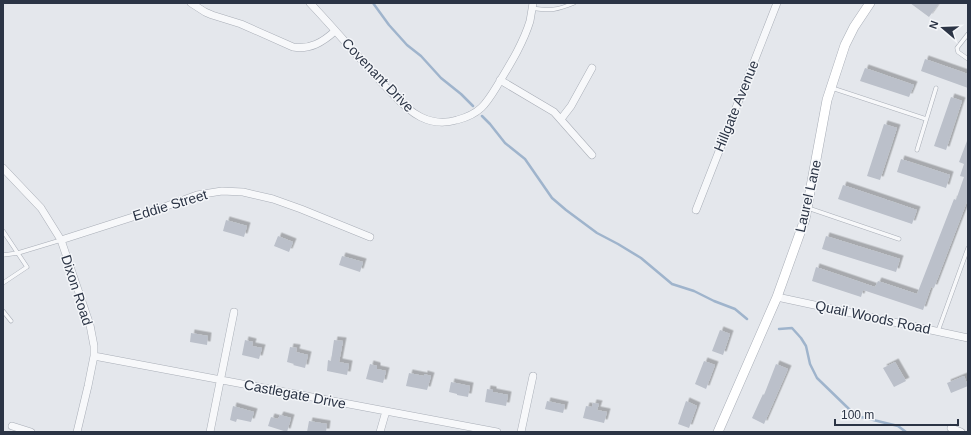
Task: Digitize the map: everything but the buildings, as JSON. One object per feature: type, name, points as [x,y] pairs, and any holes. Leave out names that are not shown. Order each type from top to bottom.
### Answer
[{"type":"street","points":[[191,3],[205,12],[241,24],[292,47],[299,48],[312,46],[327,38],[335,31]]},
{"type":"street","name":"Covenant Drive","points":[[310,3],[402,104],[412,113],[424,119],[436,122],[450,122],[462,119],[475,113],[486,103],[522,39],[530,20],[533,6]]},
{"type":"street","name":"Hillgate Avenue","points":[[696,210],[777,3]]},
{"type":"street","name":"Laurel Lane","points":[[718,432],[777,297],[805,219],[827,100],[845,45],[854,27],[870,3]]},
{"type":"street","points":[[561,119],[571,106],[592,68]]},
{"type":"street","points":[[500,80],[554,112],[592,155]]},
{"type":"street","name":"Dixon Road","points":[[3,168],[41,208],[61,240],[90,325],[94,346],[94,356],[76,432]]},
{"type":"street","name":"Eddie Street","points":[[61,240],[196,195],[222,191],[243,192],[273,199],[302,209],[370,237]]},
{"type":"street","name":"Quail Woods Road","points":[[777,297],[968,338]]},
{"type":"street","points":[[210,432],[234,312]]},
{"type":"street","name":"Castlegate Drive","points":[[94,356],[497,432]]},
{"type":"street","points":[[521,432],[532,376]]},
{"type":"street","points":[[380,432],[386,411]]},
{"type":"street","points":[[12,426],[31,432]]},
{"type":"street","points":[[951,428],[961,432]]},
{"type":"lane","points":[[533,6],[547,10],[560,8],[574,3]]},
{"type":"lane","points":[[968,34],[957,48],[958,52],[968,59]]},
{"type":"lane","points":[[831,88],[926,119]]},
{"type":"lane","points":[[917,150],[936,88]]},
{"type":"lane","points":[[807,208],[899,239]]},
{"type":"lane","points":[[3,231],[27,267],[3,283]]},
{"type":"lane","points":[[3,255],[18,253],[61,240]]},
{"type":"lane","points":[[938,331],[968,248]]},
{"type":"lane","points":[[3,311],[11,321]]},
{"type":"waterway","points":[[373,3],[389,25],[407,45],[421,56],[441,78],[473,106]]},
{"type":"waterway","points":[[482,116],[505,143],[525,159],[552,198],[566,210],[597,233],[641,258],[672,284],[694,291],[735,309],[747,319]]},
{"type":"waterway","points":[[779,329],[792,328],[801,338],[806,346],[810,364],[817,378],[849,409],[861,417],[898,426],[906,432]]}]
